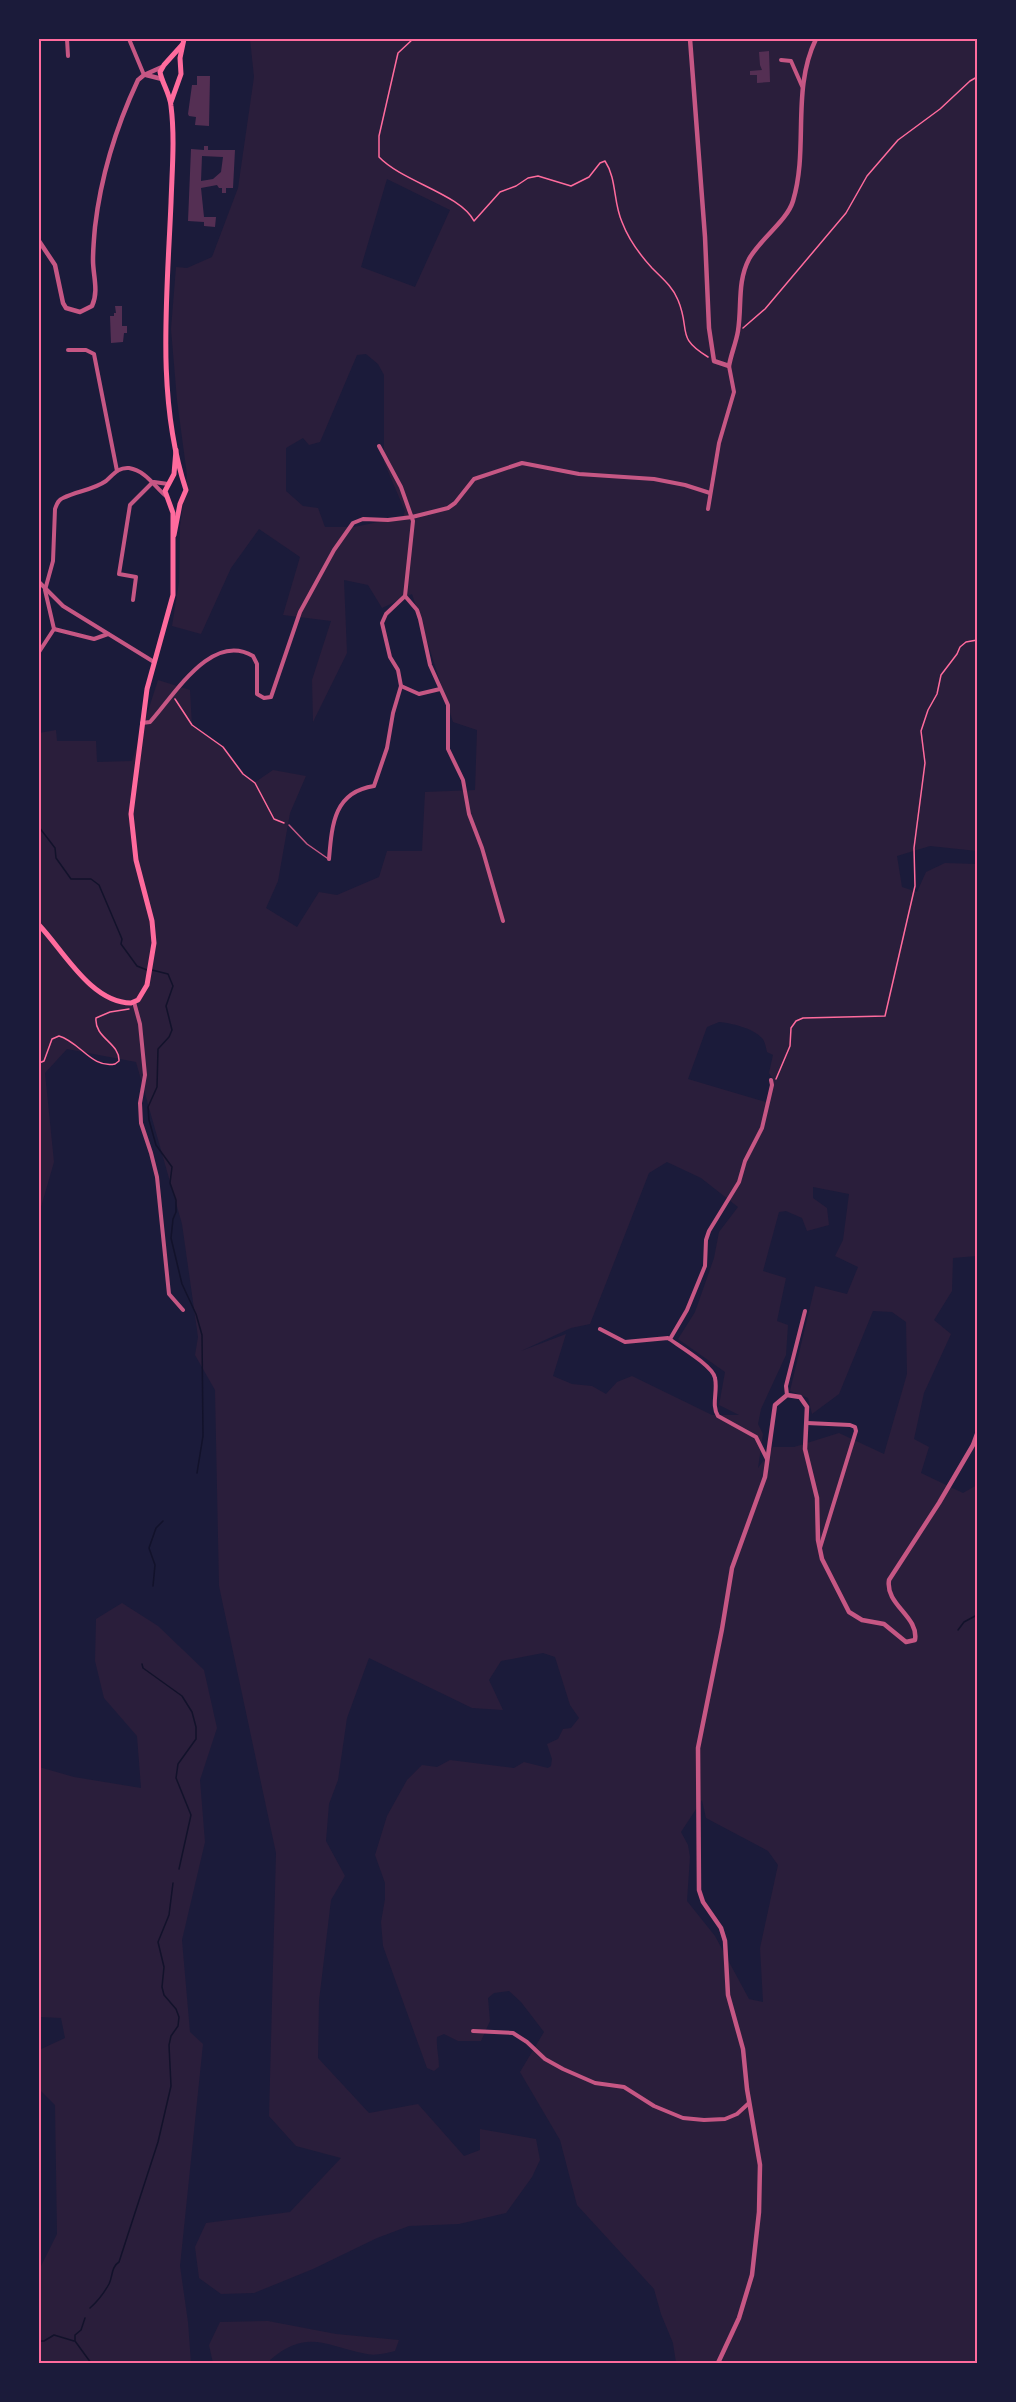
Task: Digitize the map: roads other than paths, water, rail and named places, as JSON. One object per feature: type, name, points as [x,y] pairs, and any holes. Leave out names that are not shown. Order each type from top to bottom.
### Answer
[{"type":"main road","points":[[172,547],[186,490],[176,450],[167,373],[165,329],[173,143],[171,103],[160,74],[164,65],[183,42]]},
{"type":"main road","points":[[171,103],[181,76],[183,42]]},
{"type":"main road","points":[[164,65],[173,62],[181,68]]},
{"type":"main road","points":[[163,80],[172,83],[178,81]]},
{"type":"main road","points":[[39,926],[68,963],[86,981],[112,999],[135,1004],[143,994],[150,976],[154,935],[136,860],[131,824],[131,802],[147,689],[173,595],[173,513],[165,489],[174,474],[176,450]]},
{"type":"main road","points":[[169,483],[175,481],[183,483]]},
{"type":"main road","points":[[168,498],[177,501],[182,499]]},
{"type":"street","points":[[67,39],[68,56]]},
{"type":"street","points":[[129,39],[144,75]]},
{"type":"street","points":[[690,39],[705,237],[709,328],[714,361],[729,366]]},
{"type":"street","points":[[708,509],[719,443],[734,392],[729,366],[738,333],[743,273],[750,257],[792,204],[799,160],[802,86],[809,52],[816,39]]},
{"type":"street","points":[[781,60],[791,61],[802,86]]},
{"type":"street","points":[[39,241],[55,265],[66,308],[80,312],[92,306],[96,295],[93,261],[95,228],[110,152],[137,82],[144,75],[164,65]]},
{"type":"street","points":[[144,75],[163,80]]},
{"type":"street","points":[[68,350],[86,350],[94,354],[117,471]]},
{"type":"street","points":[[329,859],[332,831],[344,799],[359,788],[374,786],[387,748],[393,713],[401,686],[398,670],[390,657],[382,623],[386,614],[405,596],[413,529],[412,517],[401,487],[379,446]]},
{"type":"street","points":[[142,723],[150,722],[209,657],[220,652],[237,651],[255,658],[257,694],[264,698],[271,697],[300,612],[345,532],[353,523],[363,519],[388,520],[412,517],[448,508],[455,503],[474,479],[522,463],[579,474],[654,479],[710,493]]},
{"type":"street","points":[[39,652],[54,629],[45,590],[52,561],[57,502],[96,487],[117,471],[131,468],[153,482],[168,498]]},
{"type":"street","points":[[153,482],[169,483]]},
{"type":"street","points":[[133,600],[136,577],[119,574],[130,505],[153,482]]},
{"type":"street","points":[[39,582],[63,606],[154,662]]},
{"type":"street","points":[[405,596],[417,610],[430,665],[447,705],[448,749],[463,780],[470,814],[503,921]]},
{"type":"street","points":[[54,629],[94,639],[108,633]]},
{"type":"street","points":[[401,686],[419,694],[440,689]]},
{"type":"street","points":[[135,1004],[140,1024],[145,1075],[140,1103],[141,1124],[157,1177],[169,1294],[183,1310]]},
{"type":"street","points":[[670,1339],[687,1310],[705,1266],[705,1240],[739,1182],[762,1128],[771,1080]]},
{"type":"street","points":[[788,1395],[786,1386],[805,1311]]},
{"type":"street","points":[[600,1329],[625,1342],[666,1337],[712,1370],[716,1380],[714,1410],[718,1416],[730,1424],[747,1430],[756,1437],[768,1460]]},
{"type":"street","points":[[718,2363],[743,2306],[754,2261],[759,2212],[760,2165],[742,2049],[726,1978],[725,1941],[721,1928],[703,1902],[699,1890],[698,1748],[732,1568],[762,1488],[775,1405],[788,1395],[796,1395],[805,1402],[807,1423],[805,1449],[817,1498],[819,1551],[839,1596],[849,1612],[862,1620],[884,1624],[904,1642],[914,1641],[915,1629],[890,1594],[889,1580],[974,1445],[977,1434]]},
{"type":"street","points":[[807,1423],[850,1425],[855,1427],[856,1431],[819,1551]]},
{"type":"street","points":[[473,2031],[513,2033],[527,2042],[545,2059],[563,2069],[595,2083],[624,2087],[654,2106],[683,2118],[726,2119],[749,2103]]},
{"type":"lane","points":[[289,825],[307,844],[329,859]]},
{"type":"waterway","points":[[39,827],[55,848],[56,858],[71,879],[91,879],[99,885],[122,939],[121,944],[137,966],[147,970]]},
{"type":"waterway","points":[[152,970],[168,974],[173,986],[166,1006],[172,1030],[158,1049],[157,1087],[148,1107],[156,1145],[172,1167],[170,1183],[176,1200],[176,1212],[171,1238],[182,1284],[196,1314],[202,1335],[203,1436],[197,1473]]},
{"type":"waterway","points":[[153,1586],[155,1565],[149,1548],[156,1528],[163,1521]]},
{"type":"waterway","points":[[958,1630],[964,1622],[977,1615]]},
{"type":"waterway","points":[[142,1664],[143,1668],[182,1696],[192,1712],[196,1727],[196,1739],[178,1764],[176,1778],[191,1815],[179,1869]]},
{"type":"waterway","points":[[90,2308],[105,2291],[115,2266],[119,2262],[158,2142],[171,2086],[169,2045],[171,2036],[178,2026],[179,2017],[176,2009],[164,1995],[162,1987],[164,1967],[158,1942],[169,1915],[173,1883]]},
{"type":"waterway","points":[[85,2318],[81,2330],[75,2335],[75,2341],[91,2363]]},
{"type":"waterway","points":[[39,2341],[44,2341],[54,2335],[74,2341]]}]
